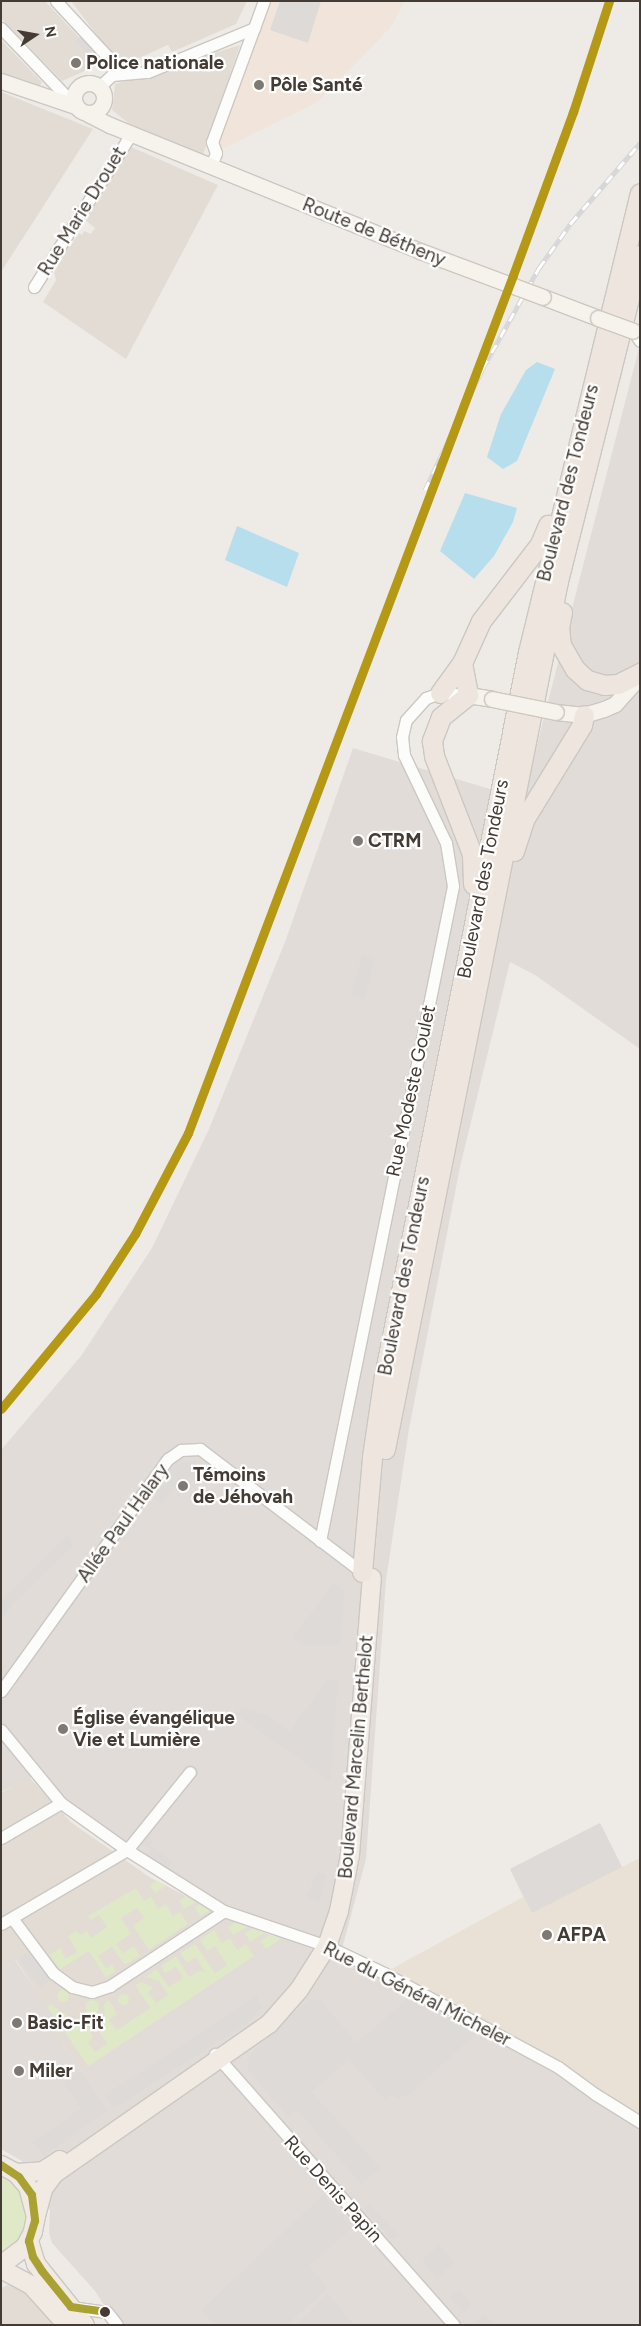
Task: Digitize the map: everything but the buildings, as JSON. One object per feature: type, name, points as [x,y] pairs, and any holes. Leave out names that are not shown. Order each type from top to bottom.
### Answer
[{"type":"highway","name":"Boulevard des Tondeurs","points":[[367,1575],[377,1419],[428,1152],[535,619],[640,192]]},
{"type":"highway","name":"Boulevard des Tondeurs","points":[[367,1575],[385,1446],[558,581],[640,255]]},
{"type":"highway","points":[[440,693],[462,663],[481,621],[540,544],[569,448],[586,408]]},
{"type":"highway","points":[[586,471],[559,627],[561,645],[575,669],[587,680],[604,686],[618,684],[640,674]]},
{"type":"highway","points":[[428,1152],[432,1095],[470,905],[474,868],[467,838],[434,756],[432,742],[441,717],[468,695],[462,663]]},
{"type":"highway","points":[[477,987],[490,950],[509,866],[525,818],[582,725],[584,715]]},
{"type":"main road","points":[[1,80],[45,97],[81,102],[104,98],[99,87],[86,83],[81,102]]},
{"type":"main road","name":"Route de Bétheny","points":[[81,102],[110,125],[131,134],[420,251],[598,318],[637,335]]},
{"type":"main road","points":[[468,695],[556,712],[584,715],[615,704],[640,674]]},
{"type":"main road","name":"Boulevard Marcelin Berthelot","points":[[29,2241],[43,2190],[54,2174],[217,2057],[275,2004],[322,1945],[339,1862],[367,1575]]},
{"type":"main road","name":"Boulevard Marcelin Berthelot","points":[[8,2169],[44,2170],[217,2057]]},
{"type":"main road","points":[[8,2169],[30,2191],[36,2216]]},
{"type":"main road","points":[[1,2264],[16,2256],[29,2241]]},
{"type":"main road","points":[[29,2241],[36,2264],[85,2325]]},
{"type":"main road","points":[[1,2269],[31,2285],[67,2325]]},
{"type":"street","points":[[56,1],[107,56],[116,74]]},
{"type":"street","points":[[211,166],[216,153],[212,142],[264,1]]},
{"type":"street","points":[[1,28],[81,102]]},
{"type":"street","points":[[99,87],[116,74],[148,72],[254,28]]},
{"type":"street","name":"Rue Marie Drouet","points":[[34,288],[131,134]]},
{"type":"street","points":[[440,693],[468,695]]},
{"type":"street","name":"Rue Modeste Goulet","points":[[320,1541],[452,886],[446,843],[404,755],[402,737],[406,720],[415,706],[440,693]]},
{"type":"street","name":"Allée Paul Halary","points":[[1,1691],[168,1459],[182,1450],[200,1449],[367,1575]]},
{"type":"street","points":[[1,1730],[61,1803],[1,1838]]},
{"type":"street","points":[[1,1924],[127,1850],[190,1772]]},
{"type":"street","name":"Rue du Général Micheler","points":[[61,1803],[127,1850],[224,1912],[322,1945],[384,1973],[558,2067],[595,2094],[640,2122]]},
{"type":"street","points":[[12,1918],[53,1973],[72,1987],[92,1992],[110,1986],[224,1912]]},
{"type":"street","name":"Rue Denis Papin","points":[[217,2057],[454,2325]]},
{"type":"street","points":[[71,2307],[107,2312],[117,2325]]},
{"type":"shaded area","points":[[1,1],[45,1],[103,63],[62,81],[1,18]]},
{"type":"shaded area","points":[[71,1],[247,1],[236,24],[172,52],[168,45],[126,64],[118,63]]},
{"type":"shaded area","points":[[269,1],[404,1],[391,27],[318,102],[218,151],[216,141]]},
{"type":"shaded area","points":[[280,1],[321,1],[308,43],[270,30]]},
{"type":"shaded area","points":[[85,32],[105,53],[94,61],[75,42]]},
{"type":"shaded area","points":[[1,40],[42,82],[39,87],[1,73]]},
{"type":"shaded area","points":[[240,45],[203,155],[131,125],[112,110],[115,84]]},
{"type":"shaded area","points":[[1,92],[93,129],[1,272]]},
{"type":"shaded area","points":[[131,147],[218,185],[126,359],[43,302],[56,280],[53,266],[67,245],[70,246],[79,233],[82,235],[84,231],[91,234],[95,228],[84,219]]},
{"type":"shaded area","points":[[640,344],[640,1049],[535,975],[510,962],[460,1167],[409,1429],[386,1580],[366,1859],[341,1953],[384,1973],[640,2119],[640,2325],[117,2325],[95,2291],[52,2243],[49,2233],[50,2211],[34,2173],[22,2161],[1,2149],[1,1969],[15,1960],[53,2015],[46,2020],[81,2071],[280,1939],[125,1856],[64,1810],[32,1777],[1,1792],[1,1450],[81,1356],[152,1248],[209,1129],[285,942],[353,748],[523,799]]},
{"type":"shaded area","points":[[362,955],[375,958],[364,999],[351,995]]},
{"type":"shaded area","points":[[194,1462],[207,1471],[197,1483],[189,1477],[186,1481],[181,1478],[162,1504],[152,1496],[176,1463]]},
{"type":"shaded area","points":[[67,1536],[74,1544],[1,1616],[1,1600]]},
{"type":"shaded area","points":[[334,1582],[344,1591],[340,1645],[304,1645],[293,1638]]},
{"type":"shaded area","points":[[327,1680],[338,1681],[330,1781],[236,1714],[241,1707],[271,1717],[290,1731]]},
{"type":"shaded area","points":[[29,1777],[72,1823],[151,1878],[240,1924],[281,1939],[81,2071],[46,2020],[52,2015],[16,1960],[1,1969],[1,1793]]},
{"type":"shaded area","name":"AFPA","points":[[600,1823],[622,1867],[640,1858],[640,2119],[384,1973],[523,1897],[510,1869]]},
{"type":"shaded area","points":[[600,1823],[622,1867],[532,1913],[510,1869]]},
{"type":"shaded area","points":[[148,1836],[154,1840],[150,1845],[173,1862],[168,1870],[146,1858],[151,1849],[142,1844]]},
{"type":"shaded area","points":[[318,1873],[326,1874],[319,1903],[306,1895]]},
{"type":"shaded area","points":[[29,1952],[50,1980],[41,1988],[18,1958]]},
{"type":"shaded area","points":[[413,1994],[479,2031],[410,2094],[397,2099],[391,2094],[385,2100],[349,2059],[312,2092],[380,2168],[361,2184],[297,2110],[288,2117],[248,2070],[250,2054],[309,1999],[321,2001],[357,2043]]},
{"type":"shaded area","points":[[257,1996],[263,2008],[246,2024],[114,2108],[105,2095]]},
{"type":"shaded area","points":[[81,2071],[107,2111],[44,2156],[33,2143],[81,2108],[63,2082]]},
{"type":"shaded area","points":[[323,2195],[352,2228],[309,2266],[328,2288],[287,2325],[214,2325],[201,2310]]},
{"type":"shaded area","points":[[370,2203],[398,2235],[392,2240],[364,2208]]},
{"type":"shaded area","points":[[439,2245],[454,2263],[437,2278],[422,2260]]},
{"type":"shaded area","points":[[8,2285],[23,2289],[55,2325],[1,2325],[1,2288]]},
{"type":"shaded area","points":[[459,2290],[472,2305],[464,2313],[450,2298]]},
{"type":"shaded area","points":[[327,2293],[354,2325],[296,2325]]},
{"type":"shaded area","points":[[484,2314],[494,2325],[473,2325]]},
{"type":"green space","points":[[156,1881],[166,1886],[155,1893],[150,1885]]},
{"type":"green space","points":[[136,1888],[144,1901],[151,1896],[158,1909],[166,1904],[173,1916],[180,1912],[188,1924],[149,1950],[133,1926],[144,1918],[137,1908],[121,1918],[131,1934],[116,1944],[123,1953],[134,1946],[140,1956],[125,1965],[112,1947],[98,1956],[106,1968],[112,1964],[116,1971],[106,1978],[89,1951],[60,1969],[49,1955],[60,1948],[66,1959],[77,1952],[68,1936],[76,1931],[80,1935],[87,1931],[91,1938],[107,1927],[99,1915],[91,1920],[88,1916]]},
{"type":"green space","points":[[186,1896],[196,1902],[184,1909],[179,1901]]},
{"type":"green space","points":[[200,1904],[211,1910],[200,1916],[195,1907]]},
{"type":"green space","points":[[236,1922],[247,1927],[233,1935],[228,1927]]},
{"type":"green space","points":[[252,1929],[264,1933],[250,1942],[245,1933]]},
{"type":"green space","points":[[214,1930],[222,1943],[230,1938],[237,1950],[246,1944],[254,1956],[88,2066],[48,2008],[50,2004],[66,2015],[65,2018],[81,2021],[80,2025],[89,2028],[93,2038],[88,2042],[95,2052],[107,2044],[99,2032],[105,2028],[104,2004],[109,2000],[117,2014],[109,2020],[117,2030],[150,2008],[135,1985],[141,1982],[154,1988],[148,1992],[156,2003],[168,1995],[159,1981],[145,1977],[156,1969],[169,1987],[183,1978],[176,1967],[165,1973],[161,1966],[176,1956],[189,1977],[200,1970],[205,1972],[196,1957],[187,1963],[180,1953],[195,1944],[215,1973],[227,1965],[215,1946],[207,1951],[200,1940]]},
{"type":"green space","points":[[269,1935],[281,1939],[266,1949],[260,1941]]},
{"type":"green space","points":[[61,1990],[65,1990],[69,1996],[65,2002],[61,2002],[57,1998],[57,1994]]},
{"type":"green space","points":[[123,1993],[129,1999],[123,2005],[117,1999]]},
{"type":"green space","points":[[92,2000],[97,2002],[99,2007],[97,2012],[92,2014],[87,2012],[85,2007],[87,2002]]},
{"type":"green space","points":[[1,2175],[15,2184],[27,2210],[21,2239],[1,2256]]},
{"type":"water","points":[[537,362],[555,369],[517,461],[503,469],[487,457],[501,414],[526,370]]},
{"type":"water","points":[[465,493],[517,508],[513,522],[494,556],[474,579],[440,551]]},
{"type":"water","points":[[237,526],[299,553],[287,587],[225,560]]},
{"type":"railway","points":[[425,490],[483,368],[539,268],[571,223],[640,143]]},
{"type":"transit line","points":[[1,1409],[96,1294],[135,1234],[188,1133],[513,275],[573,112],[609,1]]},
{"type":"transit line","points":[[1,2165],[19,2177],[32,2195],[35,2221],[29,2241],[33,2257],[42,2271],[71,2307],[107,2312]]},
{"type":"place","name":"Police nationale","points":[[76,63]]},
{"type":"place","name":"Pôle Santé","points":[[259,85]]},
{"type":"place","name":"CTRM","points":[[358,841]]},
{"type":"place","name":"Témoins de Jéhovah","points":[[183,1486]]},
{"type":"place","name":"Église évangélique Vie et Lumière","points":[[63,1729]]},
{"type":"place","name":"AFPA","points":[[547,1935]]},
{"type":"place","name":"Basic-Fit","points":[[17,2023]]},
{"type":"place","name":"Miler","points":[[19,2071]]}]
